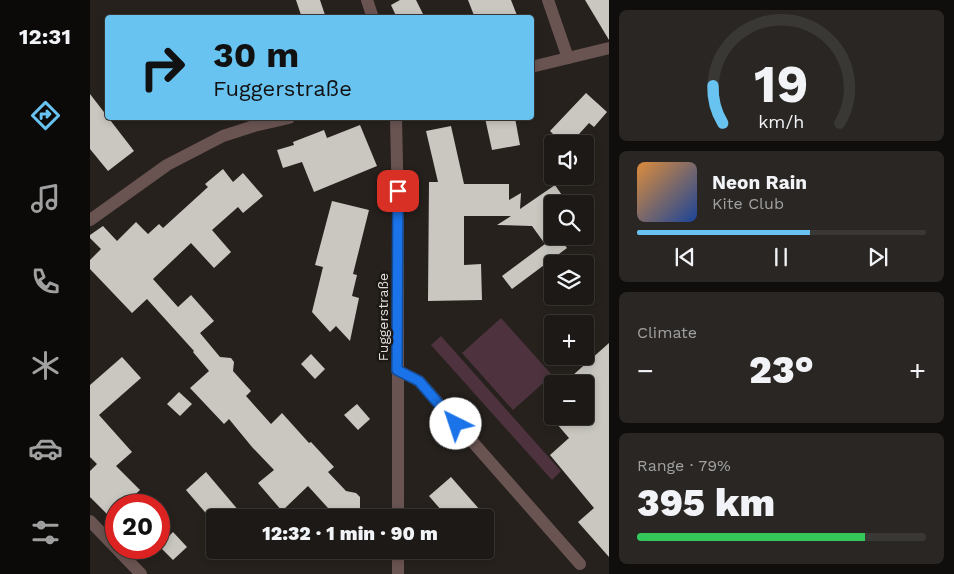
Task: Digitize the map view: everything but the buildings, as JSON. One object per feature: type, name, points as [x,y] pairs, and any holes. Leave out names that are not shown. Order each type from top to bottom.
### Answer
[{"type":"street","points":[[368,0],[372,15]]},
{"type":"street","points":[[548,0],[568,58]]},
{"type":"street","points":[[534,66],[609,48]]},
{"type":"street","points":[[90,220],[167,165],[223,136],[280,120]]},
{"type":"street","name":"Fuggerstraße","points":[[396,120],[398,201],[398,509]]},
{"type":"street","points":[[397,370],[419,381],[580,564]]},
{"type":"street","points":[[90,521],[140,574]]},
{"type":"street","points":[[398,559],[398,574]]},
{"type":"shaded area","points":[[501,318],[552,375],[544,375],[544,382],[513,410],[462,353]]},
{"type":"shaded area","points":[[441,336],[561,471],[552,480],[431,345]]},
{"type":"route","points":[[398,191],[397,370],[419,381],[456,424]]}]
